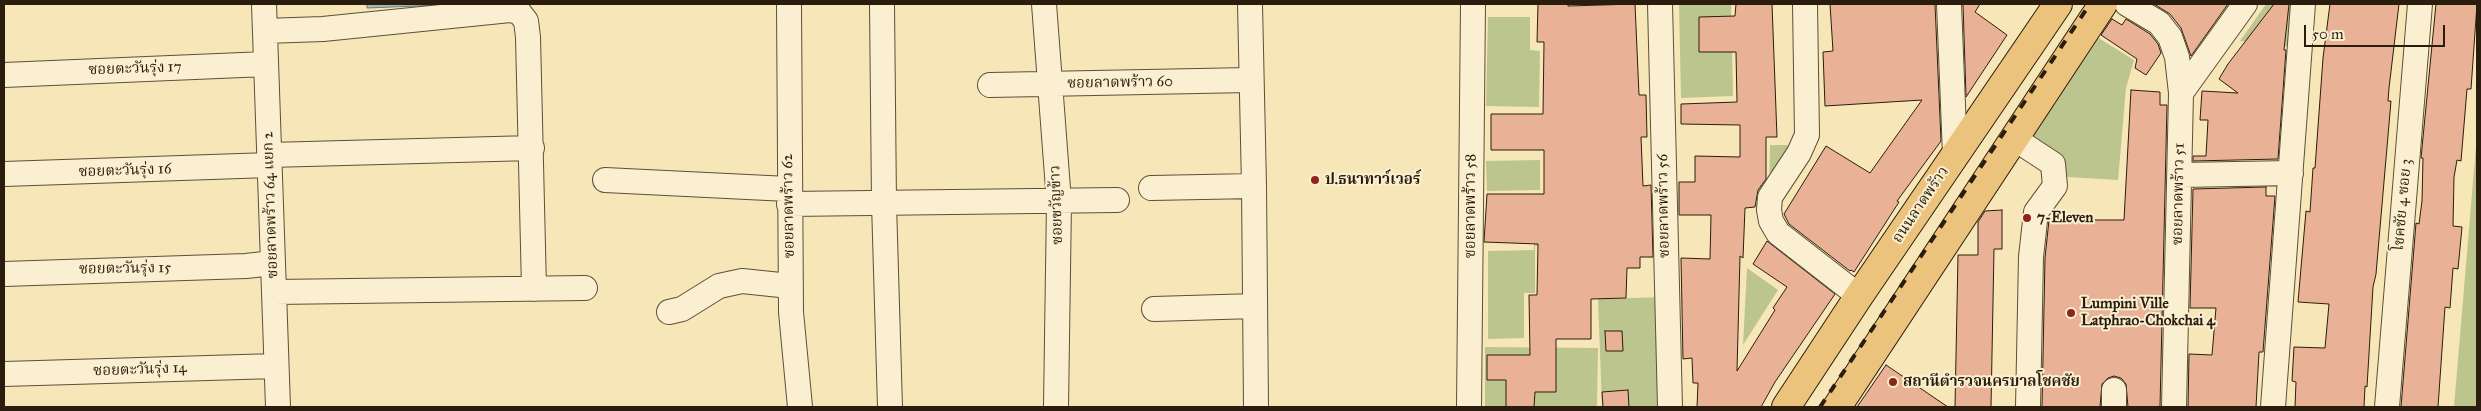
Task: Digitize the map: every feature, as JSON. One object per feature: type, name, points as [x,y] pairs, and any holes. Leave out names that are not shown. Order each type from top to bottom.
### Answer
[{"type":"main road","name":"ถนนลาดพร้าว","points":[[1786,407],[1859,296],[2058,4]]},
{"type":"main road","points":[[1837,407],[2103,4]]},
{"type":"street","name":"ซอยลาดพร้าว 64 แยก 2","points":[[264,4],[278,407]]},
{"type":"street","name":"ซอยลาดพร้าว 62","points":[[789,4],[790,286],[800,407]]},
{"type":"street","points":[[882,4],[884,203],[890,407]]},
{"type":"street","name":"ซอยขวัญข้าว","points":[[1044,4],[1059,202],[1056,407]]},
{"type":"street","points":[[1250,4],[1256,407]]},
{"type":"street","name":"ซอยลาดพร้าว 58","points":[[1469,407],[1472,4]]},
{"type":"street","name":"ซอยลาดพร้าว 56","points":[[1660,4],[1670,407]]},
{"type":"street","points":[[1805,4],[1807,135],[1799,153],[1770,198],[1769,210],[1771,221],[1778,233],[1859,296]]},
{"type":"street","points":[[1949,4],[1955,154]]},
{"type":"street","name":"ซอยลาดพร้าว 51","points":[[2127,4],[2159,23],[2170,37],[2177,57],[2180,93],[2180,174],[2174,407]]},
{"type":"street","points":[[2180,93],[2245,4]]},
{"type":"street","points":[[2273,407],[2303,4]]},
{"type":"street","name":"โชคชัย 4 ซอย 3","points":[[2387,407],[2420,4]]},
{"type":"street","points":[[265,31],[323,29],[510,10],[519,12],[526,21],[528,37],[534,289]]},
{"type":"street","name":"ซอยตะวันรุ่ง 17","points":[[4,75],[266,64]]},
{"type":"street","name":"ซอยลาดพร้าว 60","points":[[990,84],[1050,85],[1250,80]]},
{"type":"street","points":[[2015,139],[2053,164],[2055,186],[2036,212],[2031,257],[2028,407]]},
{"type":"street","name":"ซอยตะวันรุ่ง 16","points":[[4,174],[246,167],[270,160],[532,148]]},
{"type":"street","points":[[2180,174],[2291,173]]},
{"type":"street","points":[[605,180],[789,197],[884,203],[1117,200]]},
{"type":"street","points":[[1151,188],[1254,186]]},
{"type":"street","name":"ซอยตะวันรุ่ง 15","points":[[4,274],[246,266],[273,263]]},
{"type":"street","points":[[669,312],[682,309],[719,286],[742,281],[790,286]]},
{"type":"street","points":[[274,292],[585,288]]},
{"type":"street","points":[[1154,308],[1255,306]]},
{"type":"street","name":"ซอยตะวันรุ่ง 14","points":[[4,374],[276,366]]},
{"type":"green space","points":[[1679,4],[1731,4],[1733,96],[1681,98]]},
{"type":"green space","points":[[2266,4],[2302,4],[2297,47],[2240,41]]},
{"type":"green space","points":[[1488,17],[1530,17],[1530,50],[1540,51],[1539,107],[1486,106]]},
{"type":"green space","points":[[2089,32],[2134,60],[2126,88],[2118,180],[2067,177],[2056,152],[2043,145],[2023,128]]},
{"type":"green space","points":[[2477,134],[2477,407],[2454,407]]},
{"type":"green space","points":[[1770,145],[1803,145],[1769,193]]},
{"type":"green space","points":[[1540,160],[1540,190],[1487,191],[1486,161]]},
{"type":"green space","points":[[1534,219],[1547,245],[1535,246],[1535,293],[1524,293],[1524,338],[1488,339],[1488,251],[1534,250]]},
{"type":"green space","points":[[1747,268],[1778,290],[1743,345]]},
{"type":"green space","points":[[1663,297],[1667,407],[1602,407],[1598,299]]},
{"type":"green space","points":[[1485,347],[1598,348],[1597,407],[1485,407]]},
{"type":"water","points":[[367,4],[465,4],[367,8]]},
{"type":"building","points":[[1538,4],[1568,4],[1568,6],[1635,4],[1639,95],[1646,95],[1647,137],[1641,137],[1643,186],[1651,185],[1653,257],[1640,257],[1640,268],[1627,268],[1626,298],[1591,299],[1591,339],[1556,339],[1556,392],[1535,392],[1534,407],[1506,407],[1506,380],[1487,380],[1487,355],[1530,355],[1529,295],[1537,295],[1538,244],[1484,242],[1487,194],[1544,194],[1544,150],[1491,150],[1491,114],[1543,114],[1544,42],[1537,42]]},
{"type":"building","points":[[1736,4],[1772,4],[1777,137],[1766,137],[1766,179],[1758,190],[1755,207],[1745,208],[1743,258],[1740,256],[1737,371],[1787,287],[1753,264],[1767,241],[1835,294],[1775,382],[1761,407],[1697,407],[1698,383],[1693,383],[1692,358],[1683,359],[1681,258],[1710,259],[1711,215],[1679,215],[1679,182],[1695,182],[1695,156],[1740,157],[1740,125],[1681,124],[1681,104],[1737,102],[1736,52],[1699,52],[1699,17],[1735,16]]},
{"type":"building","points":[[1830,4],[1935,4],[1941,141],[1897,201],[1899,202],[1854,272],[1850,271],[1789,224],[1784,214],[1826,146],[1870,173],[1922,100],[1825,106],[1823,52],[1833,51]]},
{"type":"building","points":[[1963,4],[1980,4],[1975,12],[2007,35],[1966,97]]},
{"type":"building","points":[[2154,4],[2228,4],[2191,56],[2181,28],[2170,14]]},
{"type":"building","points":[[2274,4],[2289,4],[2284,50],[2286,50],[2278,159],[2193,161],[2193,156],[2206,156],[2208,120],[2200,120],[2202,91],[2238,93],[2219,79],[2228,64]]},
{"type":"building","points":[[2330,4],[2399,4],[2389,88],[2388,101],[2391,101],[2376,274],[2373,287],[2367,387],[2365,386],[2364,407],[2295,407],[2296,382],[2292,381],[2294,347],[2325,348],[2329,304],[2298,302],[2306,211],[2310,212],[2313,168],[2315,168],[2323,58]]},
{"type":"building","points":[[2436,4],[2477,4],[2471,89],[2467,89],[2461,161],[2457,160],[2454,177],[2453,226],[2462,227],[2458,269],[2453,268],[2450,308],[2445,307],[2438,407],[2401,407],[2416,223],[2419,224],[2422,201],[2423,158],[2421,158]]},
{"type":"building","points":[[2112,19],[2122,25],[2126,19],[2150,34],[2158,44],[2161,53],[2146,75],[2135,68],[2137,59],[2101,35]]},
{"type":"building","points":[[2131,90],[2160,92],[2160,105],[2167,105],[2160,407],[2128,407],[2126,384],[2121,378],[2114,376],[2108,378],[2102,384],[2100,407],[2042,407],[2045,258],[2049,220],[2124,220]]},
{"type":"building","points":[[2266,187],[2266,196],[2275,196],[2263,352],[2259,352],[2256,407],[2188,407],[2189,354],[2212,355],[2216,308],[2190,308],[2193,189]]},
{"type":"building","points":[[2002,210],[2002,249],[1994,249],[1991,407],[1955,407],[1958,255],[1978,255],[1978,222],[1985,211]]},
{"type":"building","points":[[1605,331],[1622,331],[1623,351],[1606,351]]},
{"type":"building","name":"สถานีตำรวจนครบาลโชคชัย","points":[[1886,365],[1948,407],[1857,407]]},
{"type":"building","points":[[1628,390],[1629,407],[1603,407],[1602,392]]},
{"type":"railway","points":[[1820,407],[2090,4]]},
{"type":"place","name":"ป.ธนาทาว์เวอร์","points":[[1315,180]]},
{"type":"place","name":"7-Eleven","points":[[2027,218]]},
{"type":"place","name":"Lumpini Ville Latphrao-Chokchai 4","points":[[2071,313]]},
{"type":"place","name":"สถานีตำรวจนครบาลโชคชัย","points":[[1893,382]]}]
